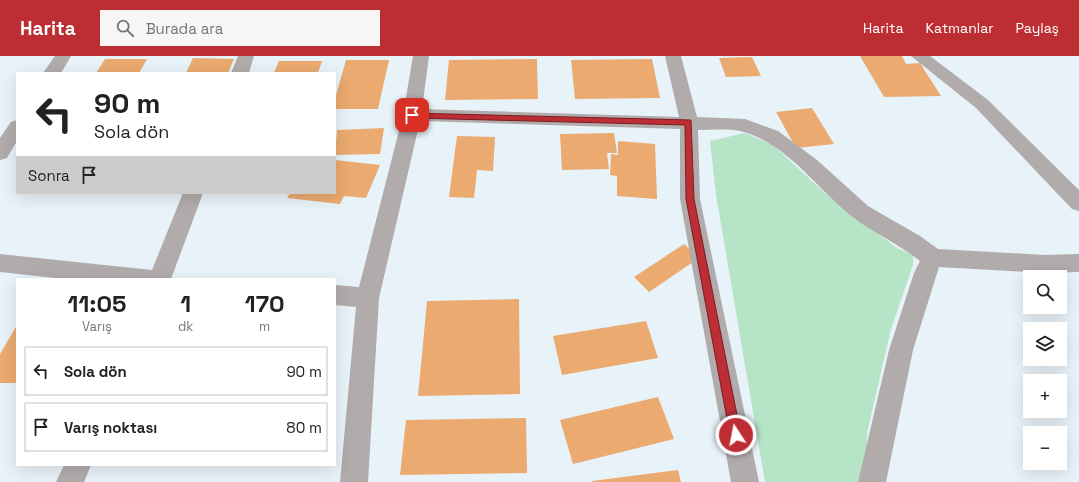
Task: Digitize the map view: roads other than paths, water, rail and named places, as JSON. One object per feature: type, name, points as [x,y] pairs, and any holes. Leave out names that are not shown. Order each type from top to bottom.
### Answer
[{"type":"street","points":[[53,72],[63,56]]},
{"type":"street","points":[[240,72],[246,56]]},
{"type":"street","points":[[354,482],[368,298],[412,115],[421,56]]},
{"type":"street","points":[[673,56],[689,122],[690,199],[745,482]]},
{"type":"street","points":[[919,56],[982,104],[1079,203]]},
{"type":"street","points":[[412,115],[745,124],[771,136],[810,165],[861,212],[912,242],[933,258],[1045,264],[1079,263]]},
{"type":"street","points":[[0,153],[9,133]]},
{"type":"street","points":[[160,278],[193,194]]},
{"type":"street","points":[[872,482],[901,350],[925,273],[933,258]]},
{"type":"street","points":[[0,263],[142,278]]},
{"type":"street","points":[[336,295],[368,298]]},
{"type":"street","points":[[70,482],[78,466]]}]
